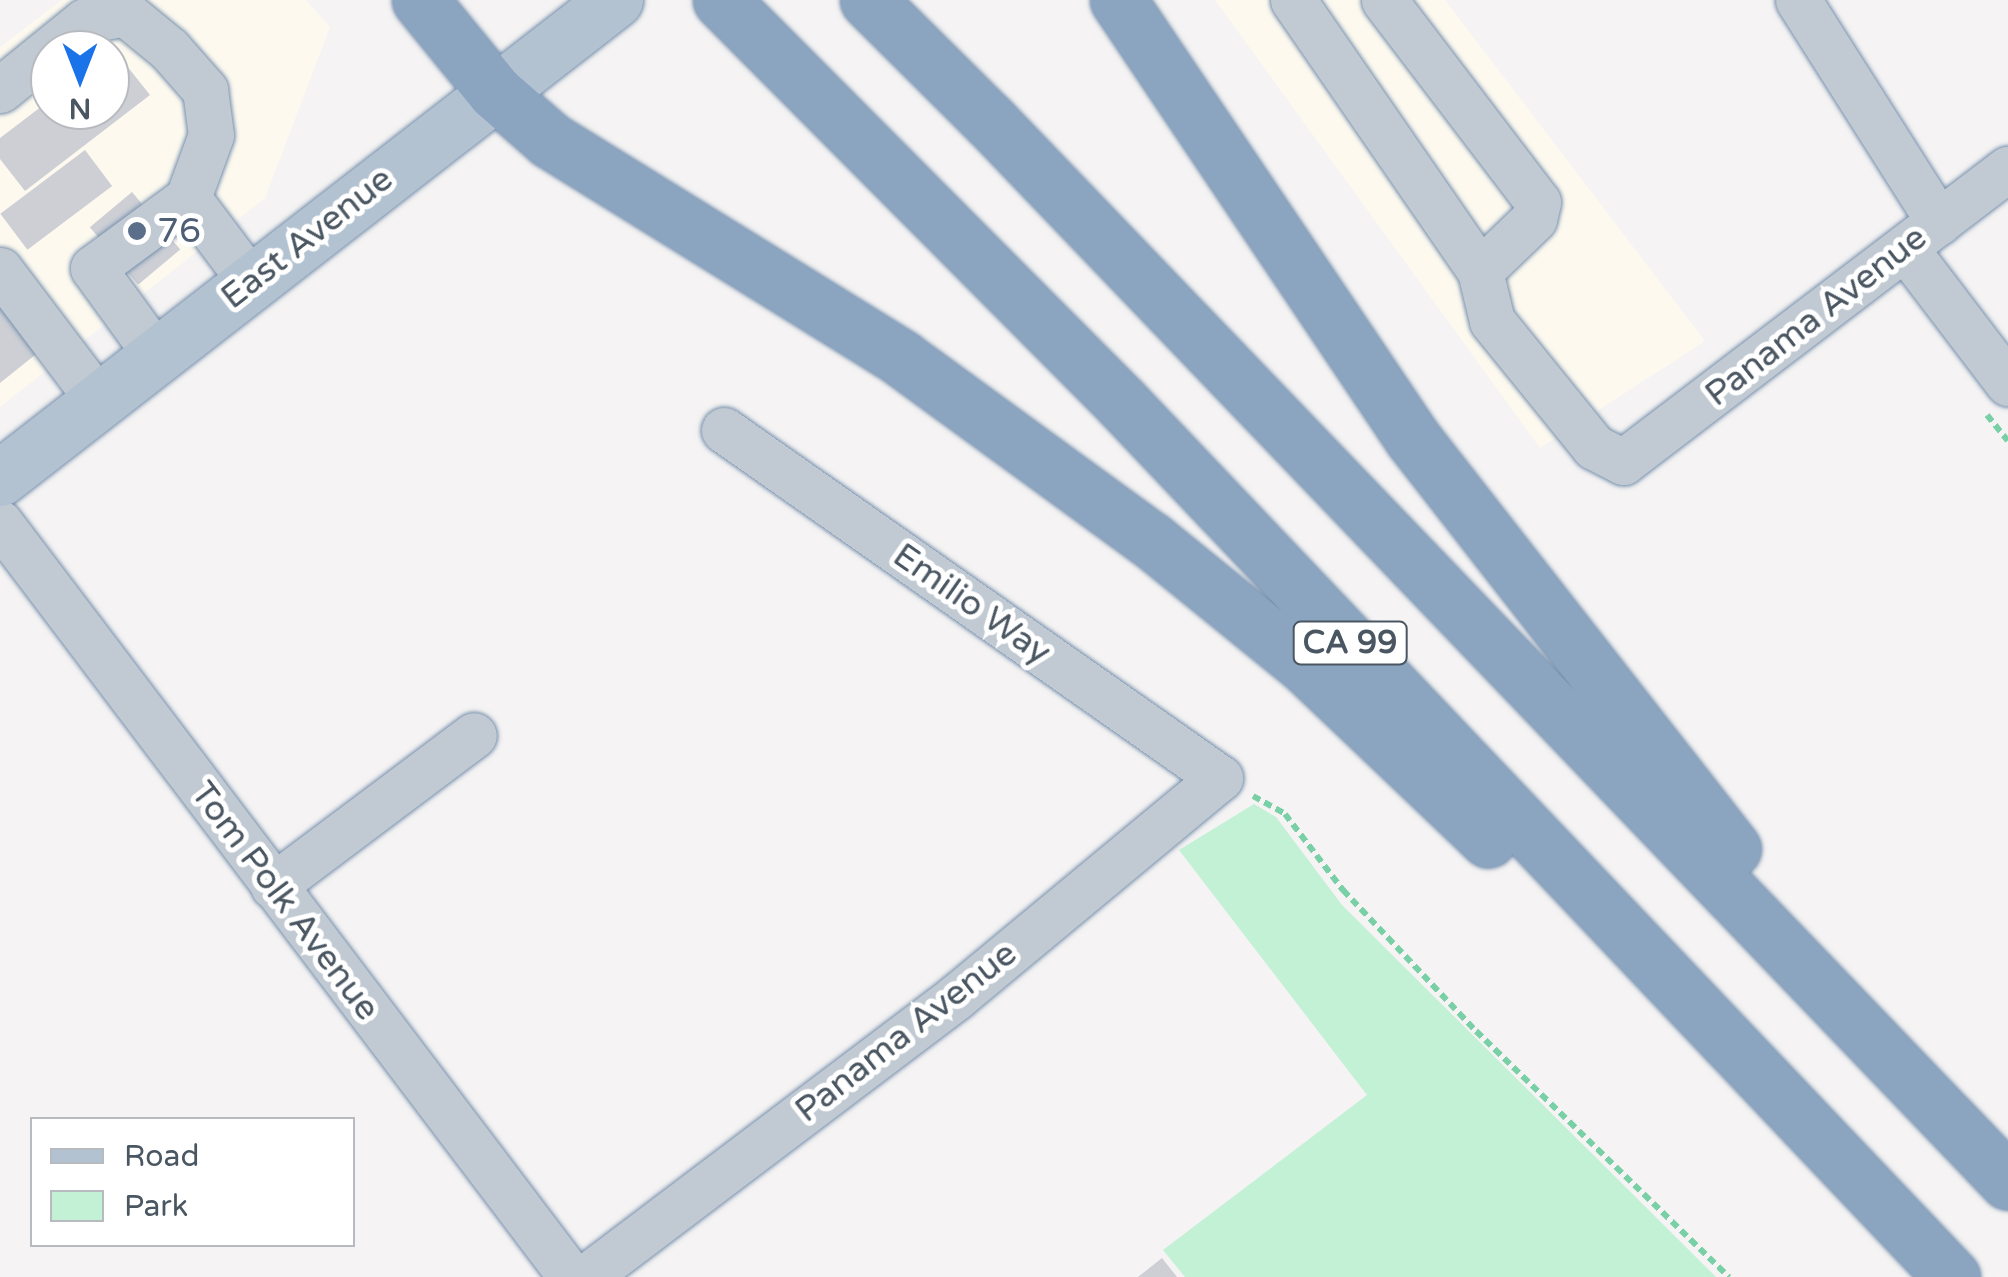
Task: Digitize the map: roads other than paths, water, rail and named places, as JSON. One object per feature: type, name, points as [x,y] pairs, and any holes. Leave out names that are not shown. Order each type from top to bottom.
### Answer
[{"type":"highway","points":[[420,0],[495,92],[550,140],[901,358],[1151,540],[1305,665],[1640,984],[1686,998]]},
{"type":"highway","name":"CA 99","points":[[868,0],[990,121],[2008,1182]]},
{"type":"highway","points":[[1118,0],[1413,439],[1551,622],[1801,934],[1891,1059]]},
{"type":"highway","name":"CA 99","points":[[730,8],[1121,402],[1952,1277]]},
{"type":"main road","name":"East Avenue","points":[[0,478],[615,0]]},
{"type":"street","points":[[1292,0],[1480,270],[1534,219],[1538,202],[1384,0]]},
{"type":"street","points":[[1798,0],[1922,235],[1996,397]]},
{"type":"street","points":[[0,90],[84,22],[126,13],[170,49],[205,90],[211,135],[188,198],[92,268],[157,356]]},
{"type":"street","name":"Panama Avenue","points":[[1480,270],[1492,321],[1594,448],[1623,462],[2008,168]]},
{"type":"street","points":[[188,198],[251,282]]},
{"type":"street","points":[[0,270],[99,400]]},
{"type":"street","name":"Emilio Way","points":[[724,430],[1220,778]]},
{"type":"street","name":"Tom Polk Avenue","points":[[0,523],[570,1277]]},
{"type":"street","points":[[273,886],[474,735]]},
{"type":"street","name":"Panama Avenue","points":[[586,1277],[956,997],[1220,778]]},
{"type":"place","name":"76","points":[[137,231]]}]
